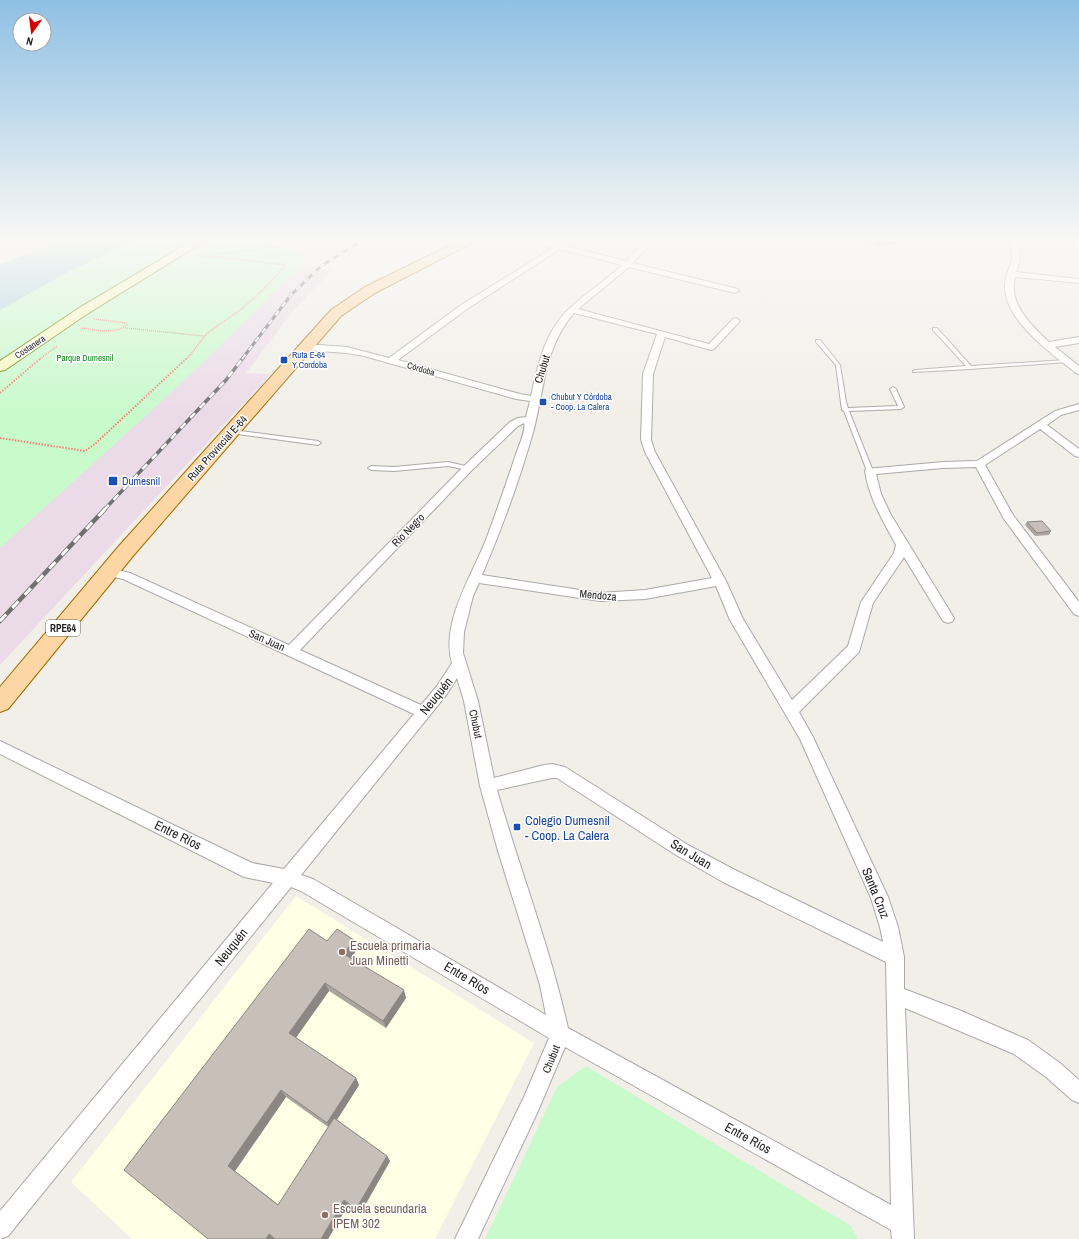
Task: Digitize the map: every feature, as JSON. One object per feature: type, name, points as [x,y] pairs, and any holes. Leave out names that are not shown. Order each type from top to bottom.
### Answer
[{"type":"main road","name":"Ruta Provincial E-64","points":[[0,703],[109,572],[305,347],[336,313],[361,297]]},
{"type":"street","name":"Costanera","points":[[0,367],[107,297]]},
{"type":"street","points":[[392,360],[478,297]]},
{"type":"street","name":"Chubut","points":[[466,1239],[531,1104],[549,1064],[560,1034],[549,985],[506,851],[488,786],[471,701],[456,653],[457,632],[467,596],[496,526],[518,463],[531,419],[542,365],[550,345],[563,320],[588,297]]},
{"type":"street","points":[[1010,297],[1032,330],[1079,371]]},
{"type":"street","points":[[572,310],[711,347],[736,321]]},
{"type":"street","name":"Santa Cruz","points":[[662,333],[648,374],[646,440],[650,452],[720,582],[737,620],[806,737],[879,897],[889,927],[895,957],[894,995],[902,1231]]},
{"type":"street","points":[[1048,345],[1079,340]]},
{"type":"street","name":"Córdoba","points":[[305,347],[352,351],[392,360],[519,397],[535,399]]},
{"type":"street","points":[[948,618],[902,546],[877,498],[870,472],[943,465],[979,464],[1058,413],[1079,407]]},
{"type":"street","name":"Río Negro","points":[[291,651],[468,468],[514,424],[522,420],[531,419]]},
{"type":"street","points":[[1040,424],[1079,454]]},
{"type":"street","points":[[979,464],[1008,516],[1079,611]]},
{"type":"street","points":[[791,710],[854,648],[867,602],[900,553],[902,546]]},
{"type":"street","name":"San Juan","points":[[109,572],[126,576],[423,712]]},
{"type":"street","name":"Mendoza","points":[[475,578],[600,597],[642,595],[720,582]]},
{"type":"street","name":"Neuquén","points":[[0,1228],[442,690],[459,664]]},
{"type":"street","name":"Entre Ríos","points":[[0,747],[250,871],[288,878],[307,885],[329,896],[560,1034],[902,1231]]},
{"type":"street","name":"San Juan","points":[[488,786],[544,772],[560,772],[682,850],[728,876],[895,957]]},
{"type":"street","points":[[894,995],[959,1020],[1021,1047],[1053,1070],[1079,1093]]},
{"type":"lane","points":[[935,329],[970,368]]},
{"type":"lane","points":[[818,341],[838,365],[845,410],[870,472]]},
{"type":"lane","points":[[915,371],[1067,361]]},
{"type":"lane","points":[[845,410],[901,407],[893,389]]},
{"type":"lane","points":[[232,432],[318,443]]},
{"type":"lane","points":[[371,468],[394,469],[448,464],[468,468]]},
{"type":"path","points":[[0,438],[85,450],[95,444],[194,352],[197,343],[210,330],[220,325],[253,297]]},
{"type":"path","points":[[95,318],[93,319],[126,323],[127,325],[124,328]]},
{"type":"path","points":[[76,331],[87,324]]},
{"type":"path","points":[[82,328],[112,331],[124,328],[204,336]]},
{"type":"path","points":[[0,392],[60,343]]},
{"type":"shaded area","points":[[136,297],[307,297],[292,312],[246,373],[271,374],[0,665],[0,384]]},
{"type":"shaded area","points":[[296,896],[534,1043],[435,1239],[132,1239],[71,1182]]},
{"type":"green space","name":"Parque Dumesnil","points":[[24,297],[269,297],[195,370],[118,442],[0,548],[0,310]]},
{"type":"green space","points":[[586,1066],[851,1226],[858,1239],[485,1239],[557,1087]]},
{"type":"water","points":[[0,297],[24,297],[0,310]]},
{"type":"building","points":[[1042,521],[1051,531],[1037,533],[1027,522]]},
{"type":"building","points":[[309,929],[327,941],[337,929],[354,940],[344,954],[404,990],[383,1021],[325,983],[289,1033],[356,1078],[327,1123],[281,1090],[228,1166],[278,1205],[334,1118],[387,1156],[356,1209],[344,1200],[321,1239],[275,1239],[269,1234],[266,1239],[208,1239],[124,1170]]},
{"type":"railway","points":[[242,359],[290,297]]},
{"type":"railway","points":[[104,510],[226,380],[243,358]]},
{"type":"railway","points":[[0,621],[105,509]]},
{"type":"place","name":"Ruta E-64 Y Cordoba","points":[[284,360]]},
{"type":"place","name":"Chubut Y Córdoba - Coop. La Calera","points":[[543,402]]},
{"type":"place","name":"Dumesnil","points":[[113,481]]},
{"type":"place","name":"Colegio Dumesnil - Coop. La Calera","points":[[517,827]]},
{"type":"place","name":"Escuela primaria Juan Minetti","points":[[342,952]]},
{"type":"place","name":"Escuela secundaria IPEM 302","points":[[325,1215]]}]
